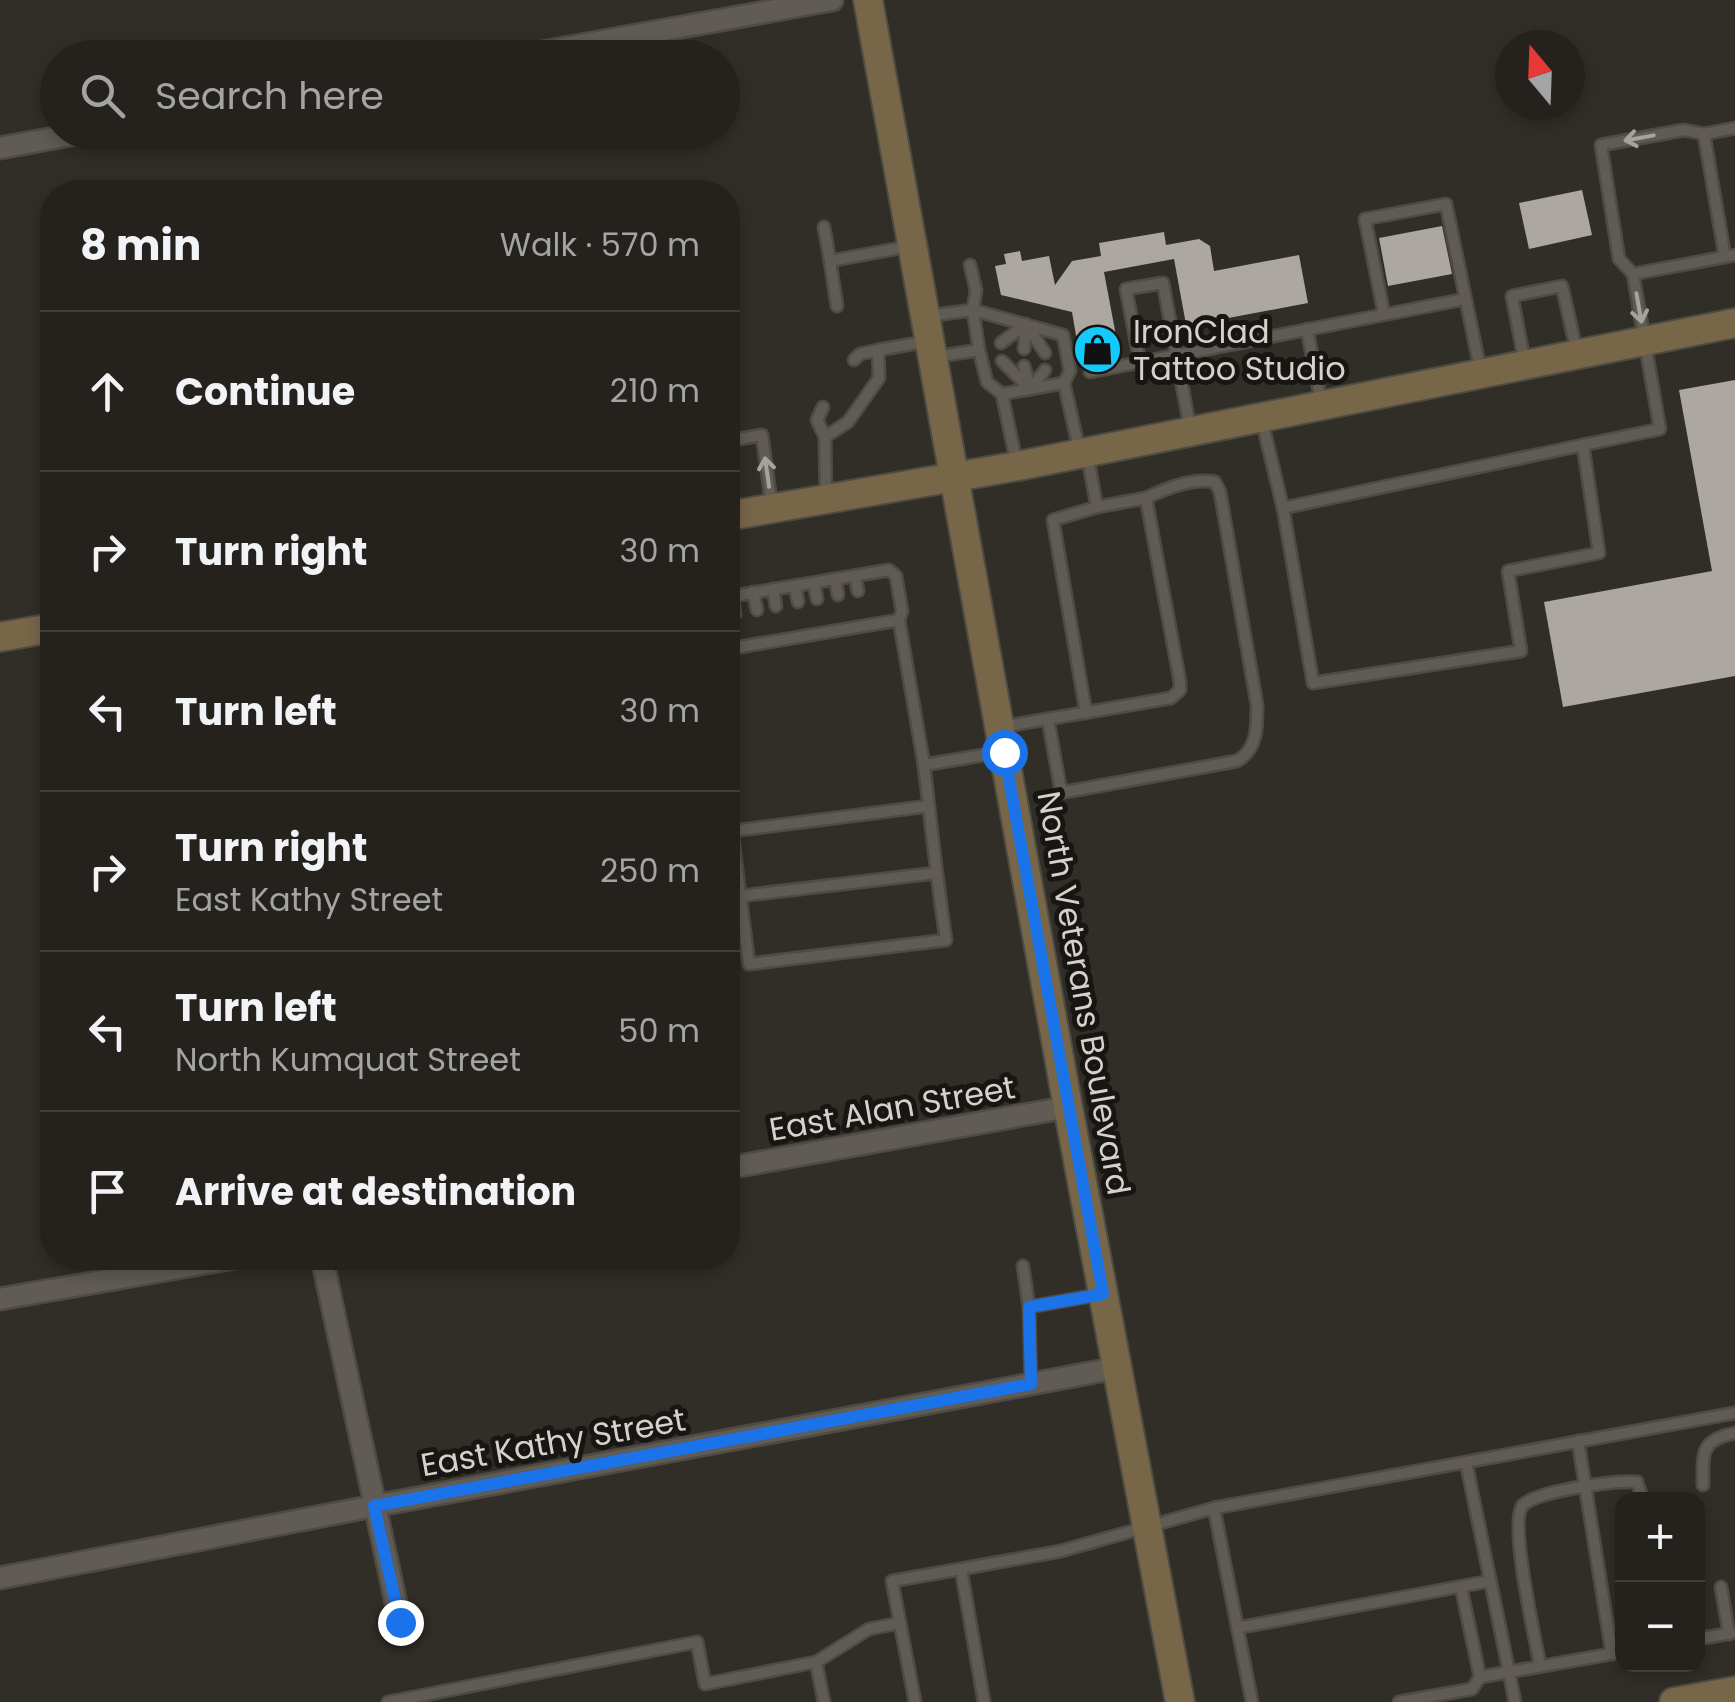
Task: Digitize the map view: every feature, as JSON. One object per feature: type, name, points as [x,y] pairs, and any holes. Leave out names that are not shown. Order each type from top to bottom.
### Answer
[{"type":"main road","name":"North Veterans Boulevard","points":[[868,0],[1180,1702]]},
{"type":"main road","points":[[740,514],[1018,466],[1735,323]]},
{"type":"main road","points":[[0,637],[40,630]]},
{"type":"main road","points":[[1674,1702],[1735,1692]]},
{"type":"street","points":[[609,40],[832,0]]},
{"type":"street","points":[[0,148],[40,141]]},
{"type":"street","name":"East Alan Street","points":[[740,1166],[1068,1107]]},
{"type":"street","points":[[0,1299],[166,1270]]},
{"type":"street","points":[[325,1270],[400,1622]]},
{"type":"street","name":"East Kathy Street","points":[[0,1578],[1117,1368]]},
{"type":"lane","points":[[1282,508],[1660,429],[1633,274],[1619,259],[1601,145],[1684,130],[1704,134],[1735,128]]},
{"type":"lane","points":[[1633,274],[1730,256],[1704,134]]},
{"type":"lane","points":[[1384,314],[1366,219],[1446,204],[1481,374]]},
{"type":"lane","points":[[824,227],[837,306]]},
{"type":"lane","points":[[830,261],[912,246]]},
{"type":"lane","points":[[970,265],[976,290],[973,310],[987,382],[1002,394],[1018,466]]},
{"type":"lane","points":[[1140,362],[1126,289],[1162,283],[1191,432]]},
{"type":"lane","points":[[1525,365],[1512,296],[1562,286],[1578,354]]},
{"type":"lane","points":[[1090,372],[1466,299]]},
{"type":"lane","points":[[854,360],[860,354],[929,338],[973,310],[1063,336],[1070,371],[1064,382],[1098,507]]},
{"type":"lane","points":[[1001,343],[1026,324]]},
{"type":"lane","points":[[1024,349],[1026,324]]},
{"type":"lane","points":[[1026,324],[1046,353]]},
{"type":"lane","points":[[1307,329],[1322,405]]},
{"type":"lane","points":[[929,338],[980,350]]},
{"type":"lane","points":[[825,437],[848,422],[878,378],[878,350]]},
{"type":"lane","points":[[1002,361],[1030,389]]},
{"type":"lane","points":[[1024,366],[1030,389]]},
{"type":"lane","points":[[1030,389],[1045,370]]},
{"type":"lane","points":[[1002,394],[1064,382]]},
{"type":"lane","points":[[823,406],[817,420],[825,437],[826,500]]},
{"type":"lane","points":[[1261,418],[1282,508],[1313,683],[1521,651],[1508,571],[1600,552],[1584,445]]},
{"type":"lane","points":[[740,438],[762,435],[772,509]]},
{"type":"lane","points":[[1048,719],[1060,786],[1065,792],[1245,756],[1257,730],[1257,705],[1220,492],[1215,482],[1206,480],[1168,488],[1146,498],[1053,520],[1086,713]]},
{"type":"lane","points":[[924,765],[1002,740],[1048,719],[1171,698],[1180,690],[1146,498]]},
{"type":"lane","points":[[740,594],[889,570],[896,576],[902,612],[898,620],[924,765],[946,940],[750,964],[740,896],[936,873]]},
{"type":"lane","points":[[855,576],[858,591]]},
{"type":"lane","points":[[835,580],[838,595]]},
{"type":"lane","points":[[814,583],[818,598]]},
{"type":"lane","points":[[795,586],[798,602]]},
{"type":"lane","points":[[773,589],[776,606]]},
{"type":"lane","points":[[754,592],[756,610]]},
{"type":"lane","points":[[862,610],[865,626]]},
{"type":"lane","points":[[842,614],[845,629]]},
{"type":"lane","points":[[821,617],[824,633]]},
{"type":"lane","points":[[740,642],[741,647],[898,620]]},
{"type":"lane","points":[[802,621],[804,636]]},
{"type":"lane","points":[[780,625],[783,640]]},
{"type":"lane","points":[[760,628],[762,644]]},
{"type":"lane","points":[[740,830],[929,806]]},
{"type":"lane","points":[[1023,1266],[1029,1307],[1031,1384]]},
{"type":"lane","points":[[1029,1307],[1103,1294]]},
{"type":"lane","points":[[915,1702],[892,1581],[1061,1550],[1214,1508],[1735,1413]]},
{"type":"lane","points":[[1704,1485],[1707,1446],[1717,1436],[1735,1432]]},
{"type":"lane","points":[[1578,1441],[1615,1642]]},
{"type":"lane","points":[[1466,1462],[1514,1702]]},
{"type":"lane","points":[[1540,1666],[1518,1544],[1522,1506],[1586,1484],[1637,1482],[1640,1492]]},
{"type":"lane","points":[[1214,1508],[1252,1702]]},
{"type":"lane","points":[[961,1569],[984,1702]]},
{"type":"lane","points":[[1238,1628],[1490,1581]]},
{"type":"lane","points":[[1705,1638],[1732,1633],[1721,1586]]},
{"type":"lane","points":[[1399,1702],[1472,1689],[1480,1677],[1461,1587]]},
{"type":"lane","points":[[388,1702],[697,1642],[705,1684],[816,1662],[869,1629],[900,1624]]},
{"type":"lane","points":[[1480,1677],[1615,1653]]},
{"type":"lane","points":[[816,1662],[824,1702]]},
{"type":"building","points":[[1582,190],[1592,235],[1529,249],[1519,203]]},
{"type":"building","points":[[1442,226],[1452,274],[1388,286],[1379,238]]},
{"type":"building","points":[[1164,232],[1166,245],[1199,239],[1210,246],[1214,271],[1299,255],[1308,303],[1187,330],[1174,259],[1104,272],[1120,357],[1090,363],[1089,358],[1080,359],[1072,312],[1001,295],[995,266],[1006,264],[1004,254],[1020,251],[1022,261],[1049,256],[1055,285],[1072,261],[1101,256],[1099,243]]},
{"type":"building","points":[[1735,380],[1735,676],[1563,707],[1544,602],[1712,571],[1679,390]]},
{"type":"place","name":"IronClad Tattoo Studio","points":[[1098,349]]},
{"type":"route","points":[[400,1622],[374,1506],[1031,1384],[1029,1307],[1103,1294],[1004,752]]}]
